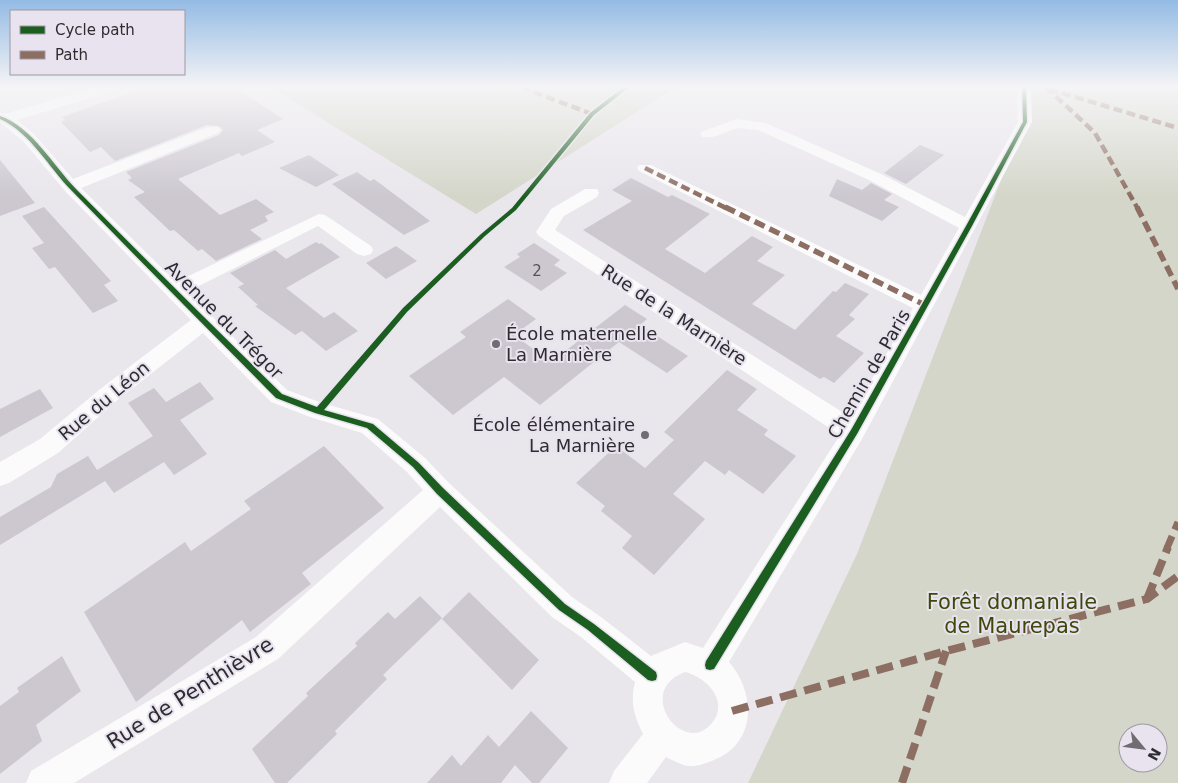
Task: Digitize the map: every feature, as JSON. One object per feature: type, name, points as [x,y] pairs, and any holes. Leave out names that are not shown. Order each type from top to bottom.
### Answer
[{"type":"street","name":"Avenue du Trégor","points":[[12,124],[20,129],[71,186],[279,396],[318,411],[370,426],[416,465],[440,491],[562,607],[591,627],[652,676]]},
{"type":"street","points":[[708,134],[733,124]]},
{"type":"street","points":[[746,124],[761,126],[875,177],[969,226]]},
{"type":"street","name":"Chemin de Paris","points":[[710,665],[854,432],[1024,124]]},
{"type":"street","points":[[71,186],[213,130]]},
{"type":"street","name":"Chemin de Paris","points":[[646,168],[925,305]]},
{"type":"street","name":"Rue de la Marnière","points":[[592,194],[557,213],[545,232],[854,432]]},
{"type":"street","points":[[174,291],[319,219],[364,250]]},
{"type":"street","name":"Rue du Léon","points":[[0,474],[49,446],[107,396],[204,321]]},
{"type":"street","name":"Rue de Penthièvre","points":[[43,783],[267,648],[440,491]]},
{"type":"street","points":[[685,657],[698,659],[710,665],[724,679],[731,698],[731,718],[723,736],[713,745],[701,749],[687,749],[674,744],[662,736],[654,726],[648,713],[646,700],[648,687],[652,676],[661,666],[672,659],[685,657]]},
{"type":"street","points":[[626,783],[662,736]]},
{"type":"green space","points":[[329,124],[618,124],[476,214]]},
{"type":"green space","name":"Forêt domaniale de Maurepas","points":[[1020,124],[1178,124],[1178,783],[748,783],[857,554],[1018,136]]},
{"type":"building","points":[[62,124],[272,124],[257,130],[275,142],[242,156],[239,153],[178,179],[220,215],[256,199],[274,212],[265,216],[268,221],[250,230],[262,239],[216,261],[202,249],[198,251],[174,230],[170,231],[134,197],[145,192],[128,180],[132,178],[126,172],[219,135],[223,130],[219,126],[207,125],[115,161],[101,147],[90,152]]},
{"type":"building","points":[[920,145],[944,155],[906,184],[884,173]]},
{"type":"building","points":[[309,155],[339,175],[316,187],[279,168]]},
{"type":"building","points":[[0,160],[35,203],[0,216]]},
{"type":"building","points":[[357,172],[370,181],[374,179],[430,221],[404,235],[332,184]]},
{"type":"building","points":[[631,178],[668,197],[672,195],[710,214],[665,249],[705,273],[752,236],[773,247],[757,261],[785,275],[752,304],[795,330],[833,291],[836,292],[845,283],[869,294],[849,315],[855,319],[836,336],[864,353],[834,383],[824,377],[820,379],[583,230],[632,201],[612,190]]},
{"type":"building","points":[[837,179],[862,190],[871,183],[892,194],[884,200],[899,207],[882,221],[829,196]]},
{"type":"building","points":[[44,207],[111,281],[104,285],[118,301],[93,313],[55,267],[49,269],[32,248],[44,243],[22,216]]},
{"type":"building","points":[[316,242],[321,243],[340,257],[286,288],[324,318],[334,312],[358,331],[326,351],[302,331],[295,335],[255,306],[258,305],[238,287],[244,284],[230,273],[275,250],[286,259]]},
{"type":"building","points":[[534,243],[560,260],[554,265],[567,273],[541,291],[504,267],[520,257],[517,254]]},
{"type":"building","points":[[396,246],[417,261],[386,279],[366,263]]},
{"type":"building","points":[[508,299],[536,319],[514,335],[551,362],[625,305],[647,319],[640,325],[688,356],[667,373],[619,342],[540,405],[504,377],[453,415],[409,376],[466,337],[460,332]]},
{"type":"building","points":[[727,370],[757,389],[737,410],[768,430],[764,435],[796,456],[763,494],[729,470],[725,475],[705,461],[673,494],[705,519],[654,575],[622,548],[632,536],[601,511],[605,506],[576,483],[616,446],[645,468],[674,440],[664,432]]},
{"type":"building","points":[[200,382],[214,399],[180,420],[207,454],[174,475],[164,462],[114,493],[105,481],[0,545],[0,517],[51,487],[57,474],[88,456],[97,470],[153,436],[128,403],[154,388],[166,402]]},
{"type":"building","points":[[40,389],[53,408],[0,437],[0,409]]},
{"type":"building","points":[[324,446],[384,508],[302,573],[311,584],[250,632],[242,620],[136,702],[84,612],[185,542],[191,551],[251,509],[244,501]]},
{"type":"building","points":[[469,592],[539,660],[512,690],[442,619]]},
{"type":"building","points":[[420,596],[442,618],[383,675],[387,679],[335,731],[337,734],[287,783],[275,783],[252,749],[308,696],[306,693],[357,646],[355,643],[388,612],[395,619]]},
{"type":"building","points":[[62,656],[81,691],[36,725],[42,741],[0,774],[0,706],[19,692],[17,688]]},
{"type":"building","points":[[531,711],[568,748],[539,783],[532,783],[515,765],[501,783],[427,783],[452,755],[461,766],[488,735],[499,747]]},
{"type":"marked path","points":[[1085,124],[1095,133],[1148,226],[1178,289]]},
{"type":"marked path","points":[[1163,124],[1178,128]]},
{"type":"marked path","points":[[645,168],[925,305]]},
{"type":"marked path","points":[[1147,599],[1178,522]]},
{"type":"marked path","points":[[732,711],[946,651],[1147,599],[1178,576]]},
{"type":"marked path","points":[[902,783],[946,651]]},
{"type":"cycle path","points":[[13,124],[28,137],[72,188],[279,396],[318,411],[370,426],[416,465],[440,491],[562,607],[591,627],[652,676]]},
{"type":"cycle path","points":[[318,411],[405,310],[483,235],[514,209],[584,124]]},
{"type":"cycle path","points":[[710,665],[854,432],[1024,124]]},
{"type":"place","name":"École maternelle La Marnière","points":[[496,344]]},
{"type":"place","name":"École élémentaire La Marnière","points":[[645,435]]}]
